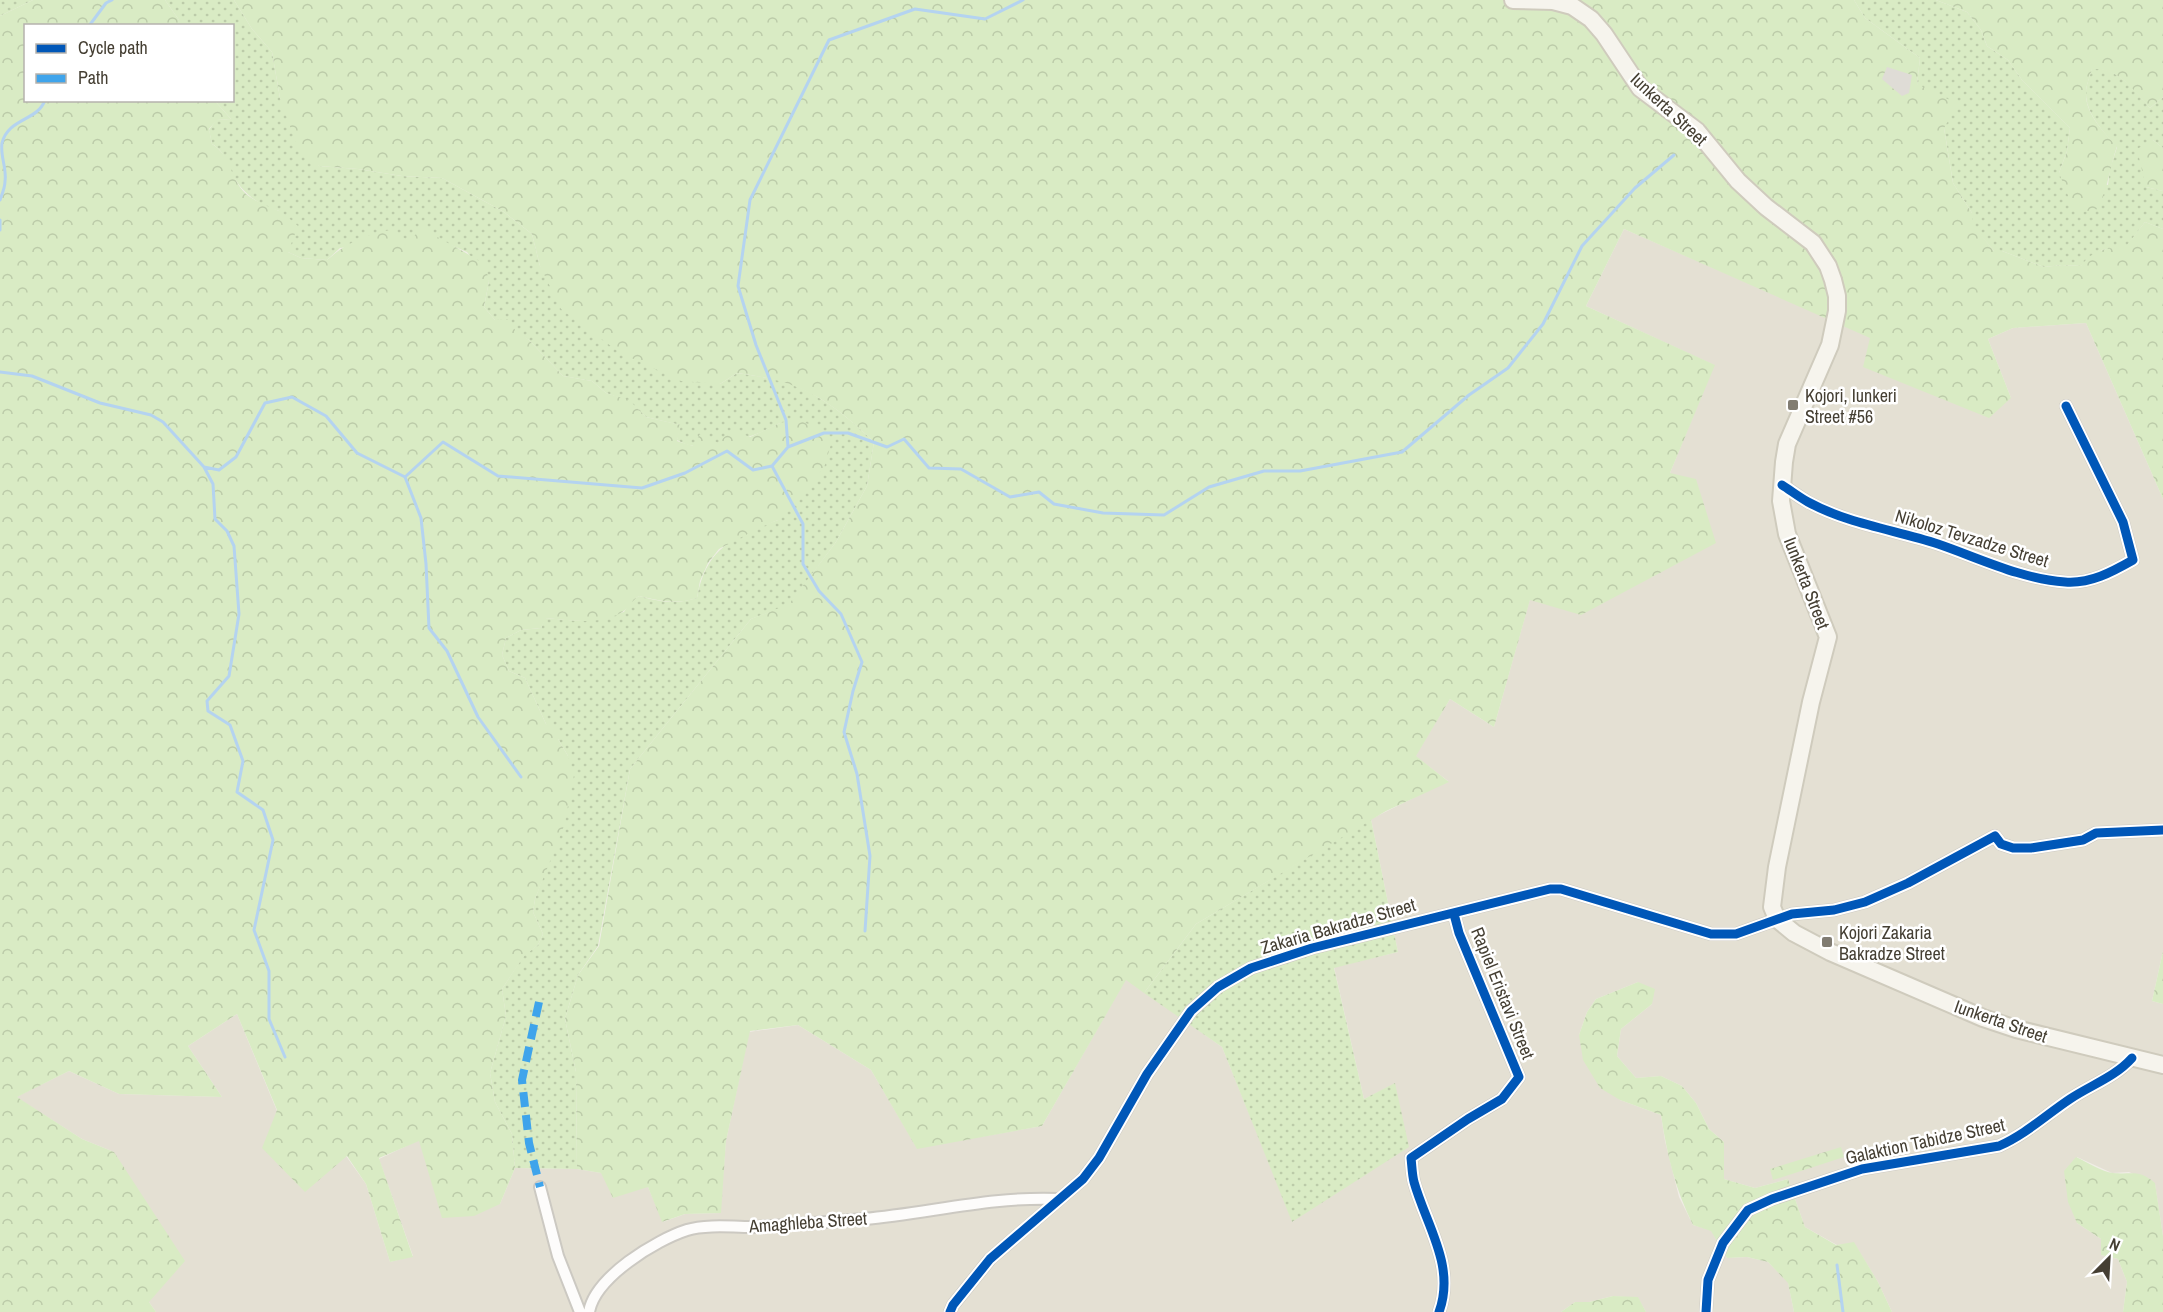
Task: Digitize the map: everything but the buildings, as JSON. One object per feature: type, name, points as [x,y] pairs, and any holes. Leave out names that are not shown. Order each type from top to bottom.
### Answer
[{"type":"main road","name":"Iunkerta Street","points":[[1513,0],[1553,1],[1572,6],[1591,19],[1604,34],[1640,88],[1697,131],[1738,182],[1766,207],[1799,231],[1822,255],[1833,280],[1837,297],[1835,327],[1830,345],[1787,444],[1782,484],[1781,501],[1787,534],[1828,637],[1811,702],[1777,867],[1772,901],[1777,919],[1794,933],[1830,952],[1983,1018],[2016,1029],[2163,1065]]},
{"type":"street","name":"Nikoloz Tevzadze Street","points":[[1782,484],[1808,502],[1829,512],[1900,532],[2035,578],[2067,582],[2104,576],[2133,560],[2123,522],[2066,406]]},
{"type":"street","name":"Zakaria Bakradze Street","points":[[950,1312],[953,1305],[990,1259],[1083,1179],[1099,1158],[1146,1074],[1191,1011],[1218,987],[1251,968],[1312,948],[1550,889],[1561,889],[1711,934],[1736,934],[1792,914],[1834,910],[1865,902],[1908,883],[1995,836],[2001,844],[2013,848],[2031,848],[2083,840],[2096,833],[2163,830]]},
{"type":"street","name":"Rapiel Eristavi Street","points":[[1439,1312],[1445,1291],[1444,1272],[1437,1242],[1414,1181],[1411,1158],[1502,1099],[1519,1077],[1459,933],[1454,914]]},
{"type":"street","name":"Galaktion Tabidze Street","points":[[1706,1312],[1708,1280],[1723,1243],[1748,1210],[1772,1199],[1862,1169],[2000,1146],[2019,1137],[2072,1098],[2122,1069],[2132,1058]]},
{"type":"street","points":[[540,1187],[558,1256],[580,1312]]},
{"type":"street","name":"Amaghleba Street","points":[[589,1312],[601,1289],[615,1274],[661,1241],[689,1229],[867,1219],[1014,1199],[1059,1198]]},
{"type":"shaded area","points":[[1887,67],[1912,75],[1909,93],[1902,96],[1882,79]]},
{"type":"shaded area","points":[[1624,229],[2011,398],[1988,339],[2013,328],[2086,323],[2163,499],[2163,951],[2152,1001],[2163,1004],[2163,1236],[2155,1184],[2129,1172],[2112,1173],[2077,1157],[2077,1223],[2101,1239],[2101,1255],[2118,1259],[2127,1282],[2123,1312],[1892,1312],[1878,1282],[1854,1243],[1837,1245],[1805,1227],[1788,1179],[1755,1188],[1724,1179],[1724,1142],[1709,1129],[1696,1103],[1682,1086],[1661,1076],[1636,1078],[1617,1056],[1621,1029],[1652,1004],[1638,982],[1596,999],[1587,1012],[1579,1035],[1620,1100],[1661,1115],[1679,1197],[1693,1225],[1711,1230],[1727,1258],[1747,1257],[1768,1262],[1788,1282],[1794,1312],[1646,1312],[1638,1298],[1613,1296],[1589,1302],[1575,1302],[1561,1312],[156,1312],[149,1302],[114,1152],[82,1139],[16,1097],[69,1071],[119,1094],[222,1097],[188,1046],[237,1014],[277,1111],[346,1156],[366,1184],[390,1262],[413,1256],[379,1159],[419,1140],[500,1204],[515,1168],[577,1169],[601,1173],[648,1187],[663,1222],[685,1214],[720,1213],[726,1141],[749,1032],[798,1025],[871,1070],[917,1148],[1042,1126],[1126,979],[1222,1047],[1293,1222],[1395,1084],[1364,1099],[1334,967],[1398,952],[1371,819],[1448,781],[1415,756],[1450,699],[1494,727],[1530,599],[1670,473],[1714,365],[1586,306]]},
{"type":"green space","points":[[0,0],[33,0],[0,16]]},
{"type":"green space","points":[[33,0],[165,0],[179,20],[179,24],[24,24],[24,102],[216,102],[231,119],[217,120],[209,129],[212,144],[223,154],[246,194],[279,211],[298,226],[288,252],[301,258],[327,260],[356,240],[390,230],[409,241],[422,228],[485,265],[489,281],[484,307],[495,320],[510,319],[515,330],[529,340],[563,376],[592,381],[606,393],[629,400],[646,417],[681,425],[677,441],[693,446],[700,434],[718,443],[732,430],[750,437],[780,423],[797,419],[815,427],[831,444],[824,468],[778,520],[719,549],[708,563],[700,581],[697,598],[675,602],[639,596],[624,611],[604,619],[585,621],[546,618],[541,628],[521,630],[506,638],[502,655],[509,671],[525,678],[546,724],[560,730],[558,739],[568,756],[574,775],[564,826],[535,899],[533,912],[543,934],[538,945],[524,956],[502,989],[506,1016],[490,1073],[495,1102],[512,1134],[515,1168],[500,1204],[474,1216],[442,1218],[419,1141],[379,1158],[413,1257],[390,1262],[366,1184],[347,1156],[305,1192],[262,1148],[277,1110],[237,1014],[188,1046],[222,1097],[119,1094],[69,1071],[17,1097],[82,1139],[114,1152],[185,1261],[149,1302],[156,1312],[0,1312],[0,16]]},
{"type":"green space","points":[[165,0],[234,0],[252,29],[272,52],[280,98],[319,166],[402,176],[442,178],[504,212],[532,234],[540,266],[720,384],[737,373],[792,384],[830,405],[874,442],[867,486],[836,542],[789,605],[751,619],[630,769],[598,946],[578,975],[565,1019],[576,1072],[577,1169],[515,1168],[512,1134],[495,1102],[490,1073],[506,1016],[502,989],[524,955],[538,945],[543,934],[533,912],[535,899],[552,853],[568,756],[546,724],[525,678],[509,671],[502,655],[506,638],[521,630],[541,628],[545,618],[579,621],[624,612],[630,602],[639,596],[668,602],[697,598],[707,567],[724,547],[748,532],[778,520],[780,423],[750,436],[706,446],[693,446],[677,440],[680,425],[646,417],[629,401],[606,393],[592,381],[563,376],[529,340],[495,320],[484,307],[489,281],[467,252],[448,244],[409,241],[340,248],[327,260],[301,258],[288,252],[279,211],[256,201],[244,191],[234,178],[221,152],[212,144],[209,130],[216,120],[231,119],[216,102],[234,102],[234,24],[179,24],[179,20]]},
{"type":"green space","points":[[234,0],[1854,0],[1865,18],[1920,58],[1917,84],[1958,104],[1944,128],[1953,183],[1972,213],[1973,225],[1994,251],[2002,251],[2044,267],[2081,266],[2095,253],[2127,245],[2145,222],[2163,229],[2163,499],[2086,323],[2013,328],[1988,339],[2011,398],[1989,418],[1863,367],[1870,338],[1624,229],[1586,306],[1715,365],[1670,473],[1696,479],[1716,543],[1581,615],[1530,600],[1494,727],[1450,699],[1416,756],[1449,782],[1386,811],[1196,924],[1144,993],[1126,980],[1042,1126],[917,1149],[871,1070],[798,1025],[750,1031],[726,1141],[721,1213],[685,1214],[662,1222],[648,1187],[613,1198],[601,1173],[577,1169],[576,1072],[565,1019],[578,975],[599,946],[630,769],[751,619],[789,604],[836,542],[867,486],[874,442],[830,405],[793,385],[737,373],[720,384],[681,381],[619,352],[561,309],[540,266],[532,234],[504,212],[442,178],[402,176],[319,166],[298,149],[280,98],[272,52],[252,29]]},
{"type":"green space","points":[[1854,0],[1936,0],[1967,12],[1981,30],[1987,46],[2008,60],[2022,80],[2070,128],[2067,151],[2059,173],[2108,185],[2117,147],[2096,122],[2089,107],[2086,89],[2092,68],[2102,69],[2118,76],[2132,87],[2150,108],[2163,97],[2163,148],[2153,140],[2146,187],[2163,191],[2163,229],[2145,222],[2127,246],[2102,250],[2081,266],[2044,267],[2002,251],[1994,251],[1972,225],[1972,213],[1953,183],[1944,128],[1917,84],[1920,58],[1865,18]]},
{"type":"green space","points":[[1936,0],[2163,0],[2163,97],[2150,108],[2125,81],[2101,69],[2092,69],[2088,81],[2086,93],[2092,115],[2117,146],[2098,209],[2082,212],[2071,203],[2059,173],[2067,151],[2070,128],[2022,80],[2008,60],[1987,46],[1981,30],[1967,12]]},
{"type":"green space","points":[[2153,140],[2163,148],[2163,191],[2146,187],[2137,149]]},
{"type":"green space","points":[[1371,819],[1398,952],[1334,968],[1364,1099],[1395,1083],[1409,1147],[1292,1222],[1222,1047],[1144,993],[1196,924]]},
{"type":"green space","points":[[2163,951],[2163,1004],[2152,1001]]},
{"type":"green space","points":[[1638,982],[1655,989],[1652,1004],[1621,1029],[1617,1056],[1636,1078],[1661,1076],[1682,1086],[1696,1103],[1709,1129],[1724,1142],[1724,1179],[1755,1188],[1788,1179],[1805,1227],[1836,1245],[1854,1242],[1878,1282],[1892,1312],[1794,1312],[1788,1283],[1768,1262],[1747,1257],[1727,1258],[1711,1231],[1693,1225],[1672,1171],[1661,1115],[1620,1100],[1600,1088],[1583,1060],[1579,1035],[1587,1012],[1596,999]]},
{"type":"green space","points":[[1841,1147],[1844,1157],[1773,1180],[1770,1169]]},
{"type":"green space","points":[[2076,1157],[2104,1171],[2140,1174],[2155,1183],[2163,1236],[2163,1312],[2123,1312],[2127,1282],[2118,1259],[2101,1255],[2101,1239],[2077,1223],[2068,1202],[2064,1171]]},
{"type":"green space","points":[[1613,1296],[1638,1297],[1646,1312],[1561,1312],[1575,1302],[1589,1302]]},
{"type":"waterway","points":[[90,24],[106,3],[112,0]]},
{"type":"waterway","points":[[0,372],[32,376],[100,403],[151,415],[163,422],[204,467],[219,470],[236,457],[265,403],[292,397],[326,416],[357,453],[405,477],[443,442],[498,476],[642,488],[685,473],[727,451],[753,470],[772,466],[788,447],[786,420],[756,345],[738,286],[750,200],[829,40],[915,9],[985,19],[1023,0]]},
{"type":"waterway","points":[[0,200],[5,184],[2,148],[5,135],[16,124],[36,112],[44,102]]},
{"type":"waterway","points":[[788,447],[824,433],[848,433],[887,447],[904,439],[929,468],[961,469],[1010,497],[1039,492],[1054,504],[1103,513],[1164,515],[1209,487],[1264,471],[1300,471],[1402,452],[1469,395],[1508,368],[1543,324],[1582,246],[1635,188],[1674,155]]},
{"type":"waterway","points":[[0,220],[0,230]]},
{"type":"waterway","points":[[772,466],[803,524],[803,564],[819,591],[841,614],[862,662],[844,732],[857,774],[870,856],[865,931]]},
{"type":"waterway","points":[[204,467],[213,484],[215,519],[227,531],[234,546],[239,614],[229,676],[207,701],[208,711],[230,725],[243,761],[237,792],[263,810],[273,840],[254,930],[269,971],[269,1019],[285,1057]]},
{"type":"waterway","points":[[405,477],[421,518],[429,628],[447,651],[478,717],[521,777]]},
{"type":"waterway","points":[[1837,1265],[1843,1312]]},
{"type":"marked path","points":[[539,1002],[522,1080],[529,1143],[540,1187]]},
{"type":"cycle path","points":[[1782,485],[1808,502],[1839,516],[1938,544],[2032,577],[2065,582],[2092,579],[2133,560],[2123,522],[2066,406]]},
{"type":"cycle path","points":[[950,1312],[953,1305],[990,1259],[1083,1179],[1099,1158],[1147,1074],[1191,1011],[1218,987],[1251,968],[1312,948],[1550,889],[1561,889],[1711,934],[1736,934],[1792,914],[1834,910],[1865,902],[1908,883],[1995,836],[2001,844],[2013,848],[2031,848],[2083,840],[2096,833],[2163,830]]},
{"type":"cycle path","points":[[1439,1312],[1443,1295],[1442,1262],[1414,1182],[1411,1158],[1502,1099],[1519,1077],[1459,933],[1454,914]]},
{"type":"cycle path","points":[[1706,1312],[1708,1280],[1723,1243],[1748,1210],[1772,1199],[1862,1169],[1999,1146],[2027,1130],[2070,1099],[2110,1076],[2132,1058]]},
{"type":"place","name":"Kojori, Iunkeri Street #56","points":[[1793,405]]},
{"type":"place","name":"Kojori Zakaria Bakradze Street","points":[[1827,942]]}]
